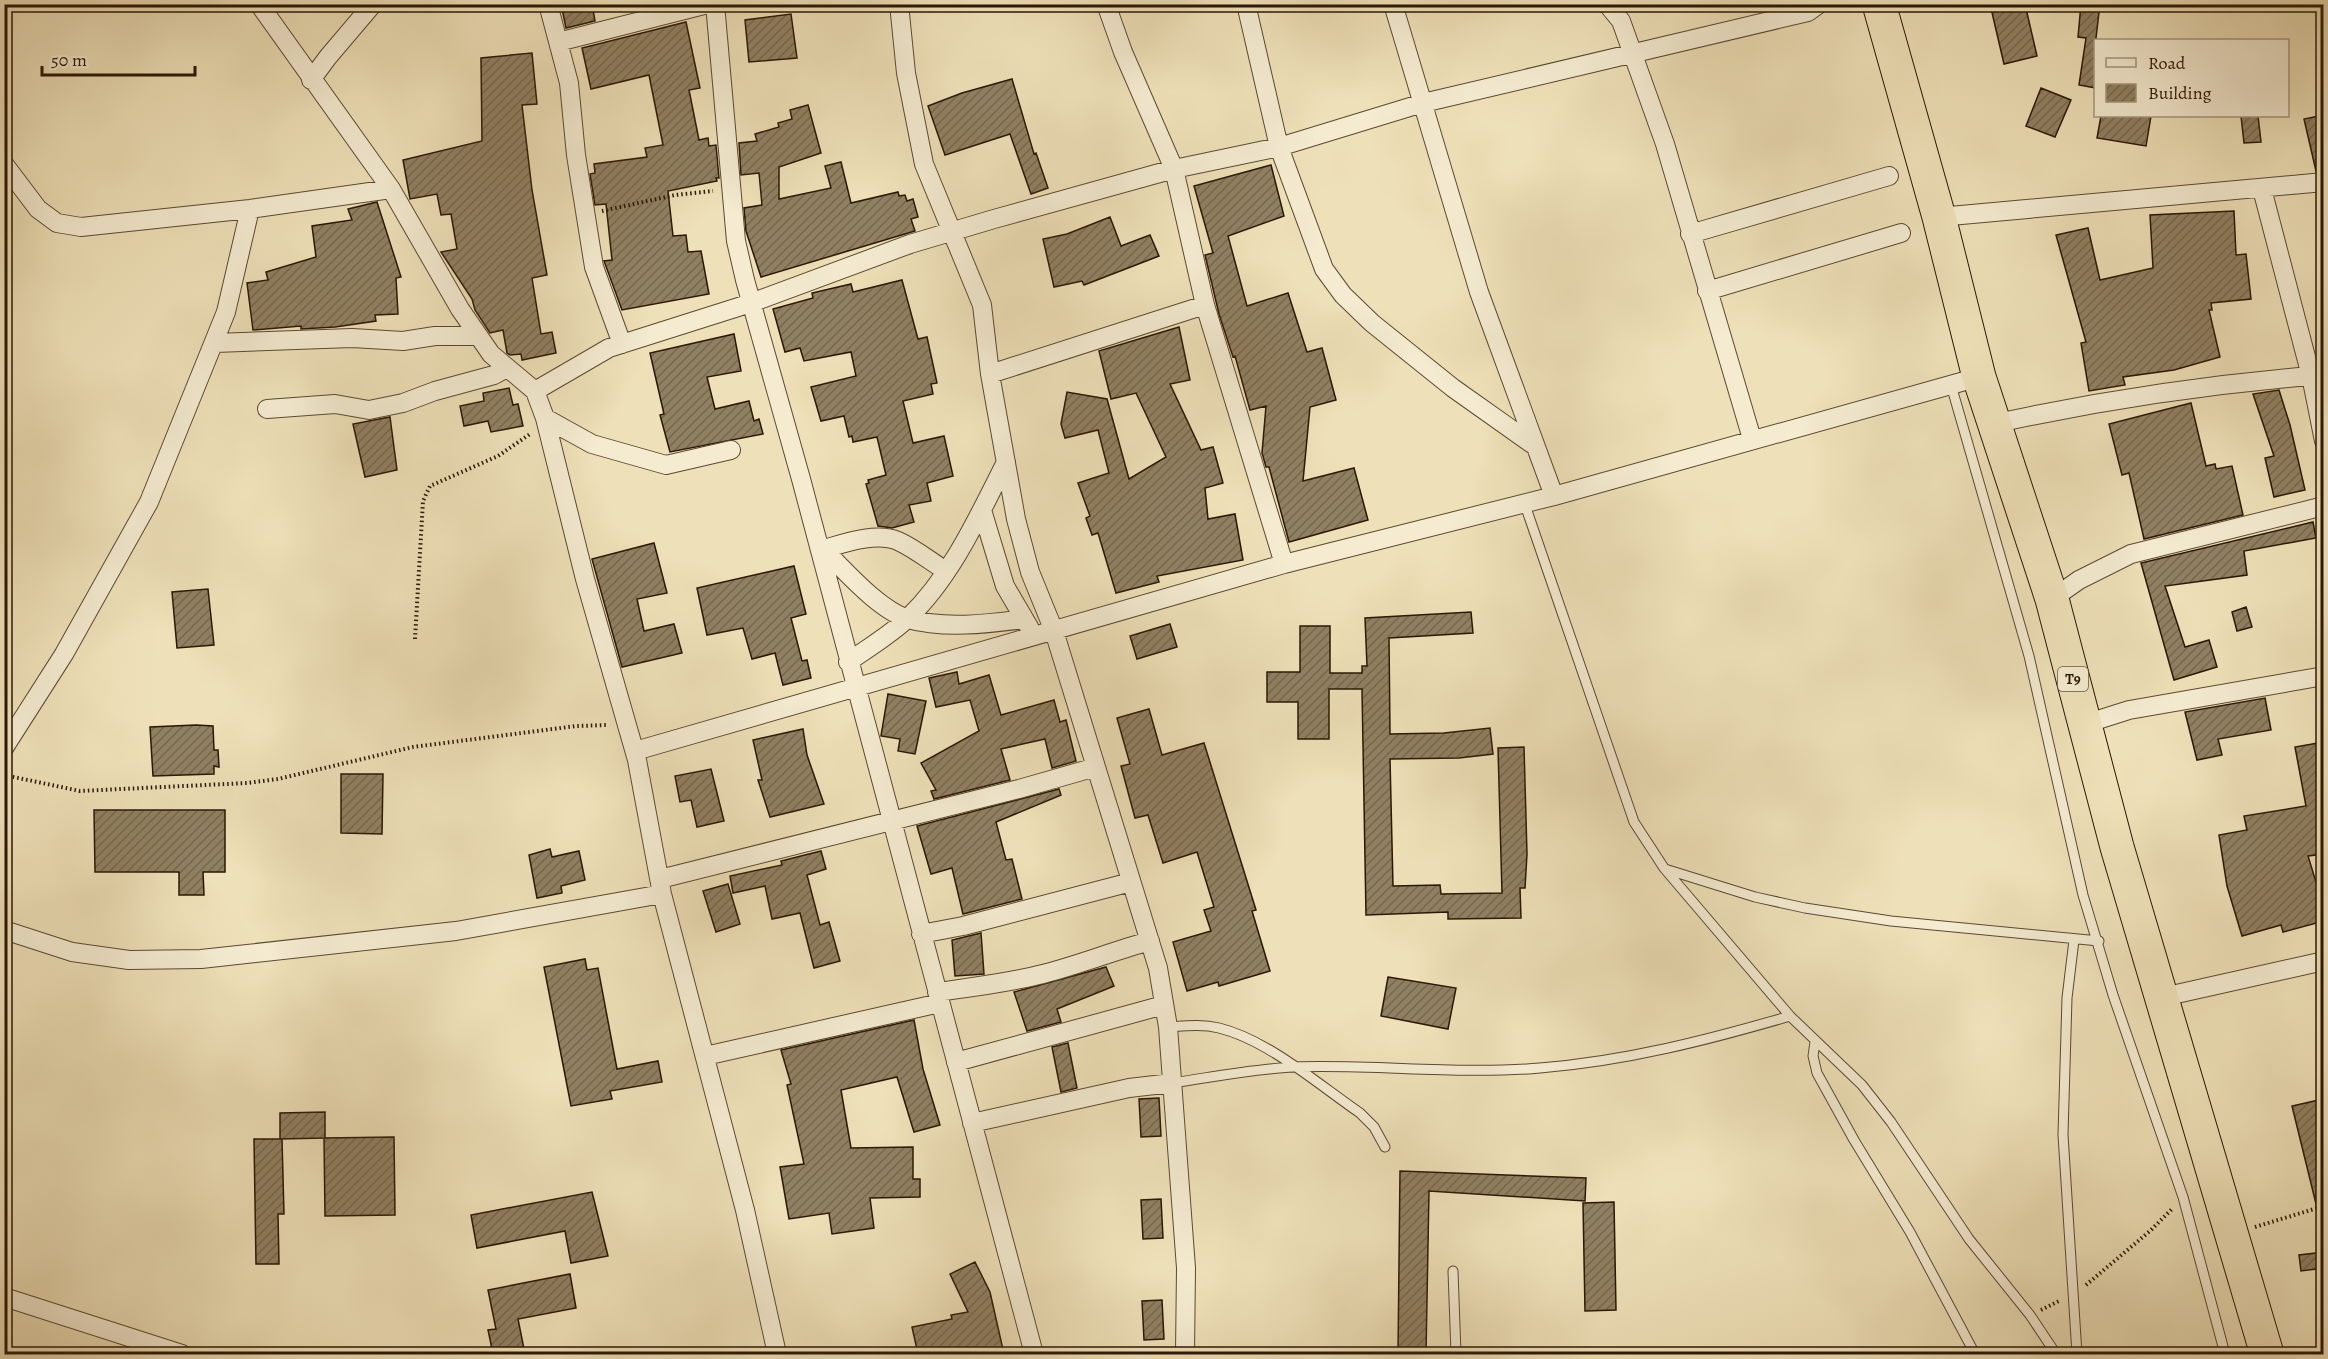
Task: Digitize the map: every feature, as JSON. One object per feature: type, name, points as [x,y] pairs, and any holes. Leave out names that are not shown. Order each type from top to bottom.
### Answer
[{"type":"highway","name":"T9","points":[[1879,4],[1939,217],[1965,381],[1992,424],[2052,599],[2123,868],[2267,1354]]},
{"type":"street","points":[[259,4],[311,80],[391,189],[478,336],[491,354],[535,391],[546,423],[585,579],[635,751],[661,887],[745,1210],[777,1354]]},
{"type":"street","points":[[311,80],[333,50],[373,4]]},
{"type":"street","points":[[548,4],[569,83],[594,267],[622,344]]},
{"type":"street","points":[[558,42],[708,4]]},
{"type":"street","points":[[715,4],[736,241],[821,546],[848,662],[1034,1354]]},
{"type":"street","points":[[899,4],[906,74],[924,164],[982,305],[990,374],[1016,519],[1030,572],[1054,631],[1150,941],[1164,1005],[1168,1027],[1186,1268],[1185,1354]]},
{"type":"street","points":[[1106,4],[1123,52],[1174,169],[1205,305],[1284,564]]},
{"type":"street","points":[[1246,4],[1279,147],[1324,269],[1343,295],[1416,359],[1536,446]]},
{"type":"street","points":[[1393,4],[1479,292],[1554,496]]},
{"type":"street","points":[[1607,4],[1621,21],[1665,144],[1752,439]]},
{"type":"street","points":[[535,391],[609,348],[752,303],[910,244],[1174,169],[1279,147],[1423,103],[1808,12],[1819,4]]},
{"type":"street","points":[[4,164],[38,209],[57,224],[81,227],[250,209],[391,189]]},
{"type":"street","points":[[1690,234],[1889,176]]},
{"type":"street","points":[[1939,217],[2324,182]]},
{"type":"street","points":[[2262,189],[2312,376],[2324,441]]},
{"type":"street","points":[[4,747],[64,654],[149,501],[226,312],[250,209]]},
{"type":"street","points":[[1707,291],[1900,233]]},
{"type":"street","points":[[990,374],[1205,305]]},
{"type":"street","points":[[215,343],[352,338],[403,340],[435,336],[478,336]]},
{"type":"street","points":[[267,409],[335,404],[359,409],[379,408],[494,375],[507,368]]},
{"type":"street","points":[[1992,424],[2087,404],[2157,393],[2312,376]]},
{"type":"street","points":[[635,751],[1284,564],[1554,496],[1965,381]]},
{"type":"street","points":[[546,423],[592,444],[666,465],[731,450]]},
{"type":"street","points":[[848,662],[907,619],[946,571],[982,510],[1006,462]]},
{"type":"street","points":[[2052,599],[2079,580],[2131,554],[2324,506]]},
{"type":"street","points":[[982,510],[1005,586],[1035,636]]},
{"type":"street","points":[[821,546],[886,539],[897,541],[946,571]]},
{"type":"street","points":[[821,546],[887,607],[907,619],[983,624],[1023,619]]},
{"type":"street","points":[[2085,724],[2129,710],[2324,676]]},
{"type":"street","points":[[4,930],[72,952],[129,960],[201,960],[456,931],[661,887],[890,821],[1096,767]]},
{"type":"street","points":[[921,934],[963,926],[1131,882]]},
{"type":"street","points":[[705,1056],[1045,973],[1150,941]]},
{"type":"street","points":[[2163,997],[2324,961]]},
{"type":"street","points":[[956,1062],[1164,1005]]},
{"type":"street","points":[[972,1122],[1129,1088],[1172,1083]]},
{"type":"street","points":[[4,1297],[178,1354]]},
{"type":"lane","points":[[1965,381],[2075,866],[2099,941],[2113,995],[2183,1197],[2225,1354]]},
{"type":"lane","points":[[1524,502],[1634,822],[1664,868],[1790,1016],[1862,1085],[1891,1122],[1970,1239],[2030,1315],[2056,1354]]},
{"type":"lane","points":[[1664,868],[1755,897],[1804,908],[1891,921],[2099,941]]},
{"type":"lane","points":[[2074,940],[2067,998],[2063,1135],[2071,1295],[2077,1354]]},
{"type":"lane","points":[[1172,1083],[1253,1070],[1294,1067],[1481,1071],[1609,1062],[1718,1037],[1790,1016]]},
{"type":"lane","points":[[1168,1027],[1199,1026],[1220,1029],[1254,1042],[1360,1113],[1374,1127],[1385,1147]]},
{"type":"lane","points":[[1815,1042],[1814,1056],[1817,1072],[1854,1140],[1910,1232],[1975,1354]]},
{"type":"lane","points":[[1453,1271],[1456,1354]]},
{"type":"path","points":[[586,214],[675,195],[731,188]]},
{"type":"path","points":[[414,639],[423,501],[426,491],[435,483],[457,476],[498,456],[546,423]]},
{"type":"path","points":[[4,775],[80,791],[247,783],[278,779],[413,747],[576,726],[627,725]]},
{"type":"path","points":[[2030,1315],[2071,1295],[2092,1281],[2151,1231],[2183,1197]]},
{"type":"path","points":[[2232,1234],[2324,1206]]},
{"type":"building","points":[[561,4],[592,4],[595,21],[566,28]]},
{"type":"building","points":[[1990,4],[2025,4],[2037,56],[2004,64]]},
{"type":"building","points":[[2081,4],[2100,4],[2096,39],[2094,39],[2094,88],[2079,85],[2086,38],[2078,37]]},
{"type":"building","points":[[791,14],[797,58],[749,62],[745,20]]},
{"type":"building","points":[[686,22],[700,88],[689,90],[699,140],[708,138],[709,146],[716,145],[719,178],[716,178],[717,181],[668,191],[673,236],[686,235],[688,252],[701,251],[709,294],[622,310],[604,261],[612,260],[606,204],[595,205],[590,174],[595,173],[594,164],[647,157],[645,148],[663,145],[649,75],[591,89],[582,48]]},
{"type":"building","points":[[532,53],[537,104],[522,105],[532,190],[547,275],[532,278],[541,334],[552,332],[556,353],[522,360],[521,354],[507,353],[503,330],[490,333],[475,310],[472,299],[441,252],[457,249],[451,214],[441,215],[437,194],[410,199],[403,160],[482,141],[481,58]]},
{"type":"building","points":[[1012,79],[1034,154],[1036,153],[1048,188],[1031,194],[1010,134],[945,155],[928,106],[962,93]]},
{"type":"building","points":[[2041,88],[2071,100],[2055,137],[2026,126]]},
{"type":"building","points":[[808,105],[821,153],[779,167],[779,199],[831,188],[825,166],[841,162],[851,203],[898,192],[899,196],[905,195],[907,201],[913,199],[918,217],[911,219],[915,231],[761,277],[746,231],[744,208],[762,205],[759,173],[741,175],[739,143],[757,141],[755,134],[779,127],[778,123],[792,119],[790,110]]},
{"type":"building","points":[[2324,115],[2324,171],[2316,171],[2304,119]]},
{"type":"building","points":[[2101,117],[2151,117],[2146,146],[2097,138]]},
{"type":"building","points":[[2241,117],[2258,117],[2261,142],[2244,143]]},
{"type":"building","points":[[1271,165],[1284,216],[1228,236],[1247,306],[1288,293],[1307,352],[1322,348],[1336,400],[1310,407],[1303,481],[1354,468],[1368,520],[1289,542],[1269,467],[1266,467],[1262,453],[1266,406],[1250,410],[1235,356],[1233,357],[1219,314],[1205,255],[1213,253],[1194,186]]},
{"type":"building","points":[[377,202],[401,277],[396,278],[398,314],[375,315],[376,321],[335,327],[301,329],[301,326],[253,330],[247,283],[268,280],[266,272],[316,257],[312,226],[352,220],[348,209]]},
{"type":"building","points":[[2234,211],[2236,255],[2246,254],[2251,299],[2211,303],[2212,310],[2209,310],[2220,357],[2174,370],[2123,377],[2125,385],[2089,391],[2081,343],[2086,342],[2056,235],[2088,228],[2100,280],[2153,268],[2150,215]]},
{"type":"building","points":[[1110,217],[1121,246],[1150,235],[1159,256],[1084,285],[1082,281],[1054,287],[1043,239],[1067,234]]},
{"type":"building","points":[[902,280],[918,339],[927,337],[937,383],[931,384],[933,394],[903,401],[913,443],[944,436],[953,476],[927,483],[931,501],[909,505],[914,522],[892,528],[878,526],[866,484],[869,483],[868,480],[886,475],[877,437],[853,442],[852,436],[849,437],[844,416],[821,421],[811,387],[856,376],[851,352],[804,361],[800,348],[785,352],[773,309],[813,298],[812,293],[851,284],[853,292]]},
{"type":"building","points":[[1179,327],[1190,380],[1170,384],[1201,450],[1213,447],[1223,483],[1205,488],[1208,519],[1235,514],[1243,560],[1157,576],[1159,582],[1116,593],[1098,533],[1092,535],[1086,518],[1090,516],[1078,483],[1109,473],[1098,430],[1065,438],[1061,424],[1067,392],[1107,399],[1129,479],[1166,457],[1136,393],[1111,399],[1099,351]]},
{"type":"building","points":[[734,334],[741,371],[707,377],[715,409],[749,401],[754,421],[759,419],[763,434],[670,452],[660,415],[664,414],[650,353]]},
{"type":"building","points":[[509,388],[513,405],[518,404],[523,426],[491,432],[488,421],[464,426],[460,406],[484,401],[483,393]]},
{"type":"building","points":[[2279,390],[2290,425],[2305,490],[2274,497],[2265,458],[2274,456],[2253,394]]},
{"type":"building","points":[[2191,403],[2206,466],[2215,464],[2216,469],[2232,466],[2243,515],[2144,539],[2129,473],[2122,475],[2109,424]]},
{"type":"building","points":[[390,417],[397,470],[365,477],[353,424]]},
{"type":"building","points":[[2313,522],[2316,538],[2244,551],[2247,575],[2165,586],[2185,647],[2209,640],[2217,667],[2174,680],[2141,563]]},
{"type":"building","points":[[654,543],[667,593],[637,599],[644,631],[674,624],[682,653],[622,667],[592,559]]},
{"type":"building","points":[[794,566],[806,614],[791,618],[802,661],[807,660],[811,678],[783,685],[775,653],[752,659],[743,628],[707,635],[697,588]]},
{"type":"building","points":[[208,589],[214,645],[177,648],[172,592]]},
{"type":"building","points":[[2246,607],[2252,627],[2237,631],[2232,612]]},
{"type":"building","points":[[1471,612],[1473,633],[1389,638],[1390,734],[1444,733],[1490,728],[1493,754],[1459,758],[1390,759],[1393,886],[1440,885],[1441,894],[1502,893],[1498,748],[1524,747],[1527,854],[1525,888],[1520,888],[1521,918],[1448,919],[1448,912],[1366,915],[1362,689],[1329,689],[1329,739],[1298,739],[1298,702],[1267,702],[1267,672],[1300,672],[1300,626],[1330,626],[1330,673],[1362,673],[1362,666],[1367,666],[1365,618]]},
{"type":"building","points":[[1170,624],[1177,647],[1137,659],[1130,636]]},
{"type":"building","points":[[957,672],[959,684],[989,675],[1001,715],[1054,700],[1060,722],[1066,720],[1076,761],[1052,768],[1045,739],[1001,749],[1010,780],[934,799],[931,791],[936,790],[921,763],[979,731],[970,700],[936,707],[929,678]]},
{"type":"building","points":[[888,694],[926,701],[915,754],[898,751],[900,739],[881,736]]},
{"type":"building","points":[[2265,698],[2271,730],[2218,739],[2222,755],[2197,760],[2185,712]]},
{"type":"building","points":[[1149,709],[1162,755],[1204,743],[1256,910],[1252,911],[1270,971],[1219,986],[1218,982],[1187,991],[1173,942],[1211,931],[1204,910],[1214,907],[1197,852],[1163,863],[1148,815],[1135,818],[1121,766],[1130,764],[1117,718]]},
{"type":"building","points":[[213,726],[214,750],[218,750],[219,767],[214,766],[214,774],[153,776],[150,727]]},
{"type":"building","points":[[803,729],[807,755],[824,804],[770,817],[758,780],[762,780],[753,740]]},
{"type":"building","points":[[2324,742],[2324,854],[2308,856],[2324,908],[2324,921],[2283,932],[2281,925],[2242,936],[2227,886],[2219,835],[2247,830],[2244,816],[2306,806],[2295,747]]},
{"type":"building","points":[[711,769],[724,821],[697,827],[691,800],[680,802],[675,776]]},
{"type":"building","points":[[341,774],[383,774],[382,834],[341,833]]},
{"type":"building","points":[[1059,789],[1061,795],[996,822],[1006,860],[1012,859],[1022,899],[963,914],[952,868],[931,874],[917,826]]},
{"type":"building","points":[[94,810],[225,810],[225,872],[203,872],[204,895],[179,895],[179,872],[95,872]]},
{"type":"building","points":[[550,849],[552,857],[579,851],[585,880],[561,886],[562,893],[537,898],[529,855]]},
{"type":"building","points":[[821,851],[826,869],[807,875],[820,925],[829,922],[840,961],[814,968],[800,913],[772,919],[765,886],[733,893],[730,876],[782,865],[781,861]]},
{"type":"building","points":[[728,884],[740,924],[716,932],[703,891]]},
{"type":"building","points":[[981,933],[984,974],[955,976],[952,940]]},
{"type":"building","points":[[585,959],[587,970],[598,968],[617,1069],[658,1061],[662,1082],[610,1091],[612,1099],[571,1106],[544,967]]},
{"type":"building","points":[[1106,967],[1114,986],[1057,1009],[1061,1022],[1027,1031],[1014,992]]},
{"type":"building","points":[[1388,977],[1456,988],[1448,1029],[1381,1016]]},
{"type":"building","points":[[914,1020],[923,1069],[940,1125],[914,1132],[897,1077],[841,1090],[851,1148],[913,1147],[913,1179],[920,1179],[920,1197],[870,1198],[874,1228],[832,1234],[829,1213],[789,1219],[780,1167],[804,1164],[787,1085],[791,1084],[781,1050]]},
{"type":"building","points":[[1068,1043],[1077,1088],[1061,1092],[1052,1047]]},
{"type":"building","points":[[1159,1098],[1161,1136],[1141,1137],[1139,1099]]},
{"type":"building","points":[[2319,1100],[2324,1120],[2324,1212],[2318,1212],[2292,1106]]},
{"type":"building","points":[[325,1112],[325,1138],[280,1139],[280,1113]]},
{"type":"building","points":[[394,1137],[395,1215],[325,1216],[324,1138]]},
{"type":"building","points":[[254,1139],[282,1139],[284,1214],[278,1214],[279,1264],[256,1264]]},
{"type":"building","points":[[1400,1171],[1586,1178],[1585,1201],[1429,1191],[1426,1354],[1398,1354]]},
{"type":"building","points":[[592,1192],[608,1256],[571,1263],[565,1231],[477,1248],[471,1215]]},
{"type":"building","points":[[1161,1199],[1163,1238],[1143,1239],[1141,1200]]},
{"type":"building","points":[[1614,1202],[1616,1310],[1585,1311],[1583,1203]]},
{"type":"building","points":[[2324,1252],[2324,1268],[2301,1271],[2299,1255]]},
{"type":"building","points":[[975,1262],[990,1292],[1004,1354],[918,1354],[912,1327],[952,1319],[951,1315],[968,1312],[950,1274]]},
{"type":"building","points":[[570,1274],[576,1308],[518,1319],[525,1354],[493,1354],[488,1330],[496,1329],[488,1290]]},
{"type":"building","points":[[1162,1300],[1164,1339],[1144,1340],[1142,1301]]}]
